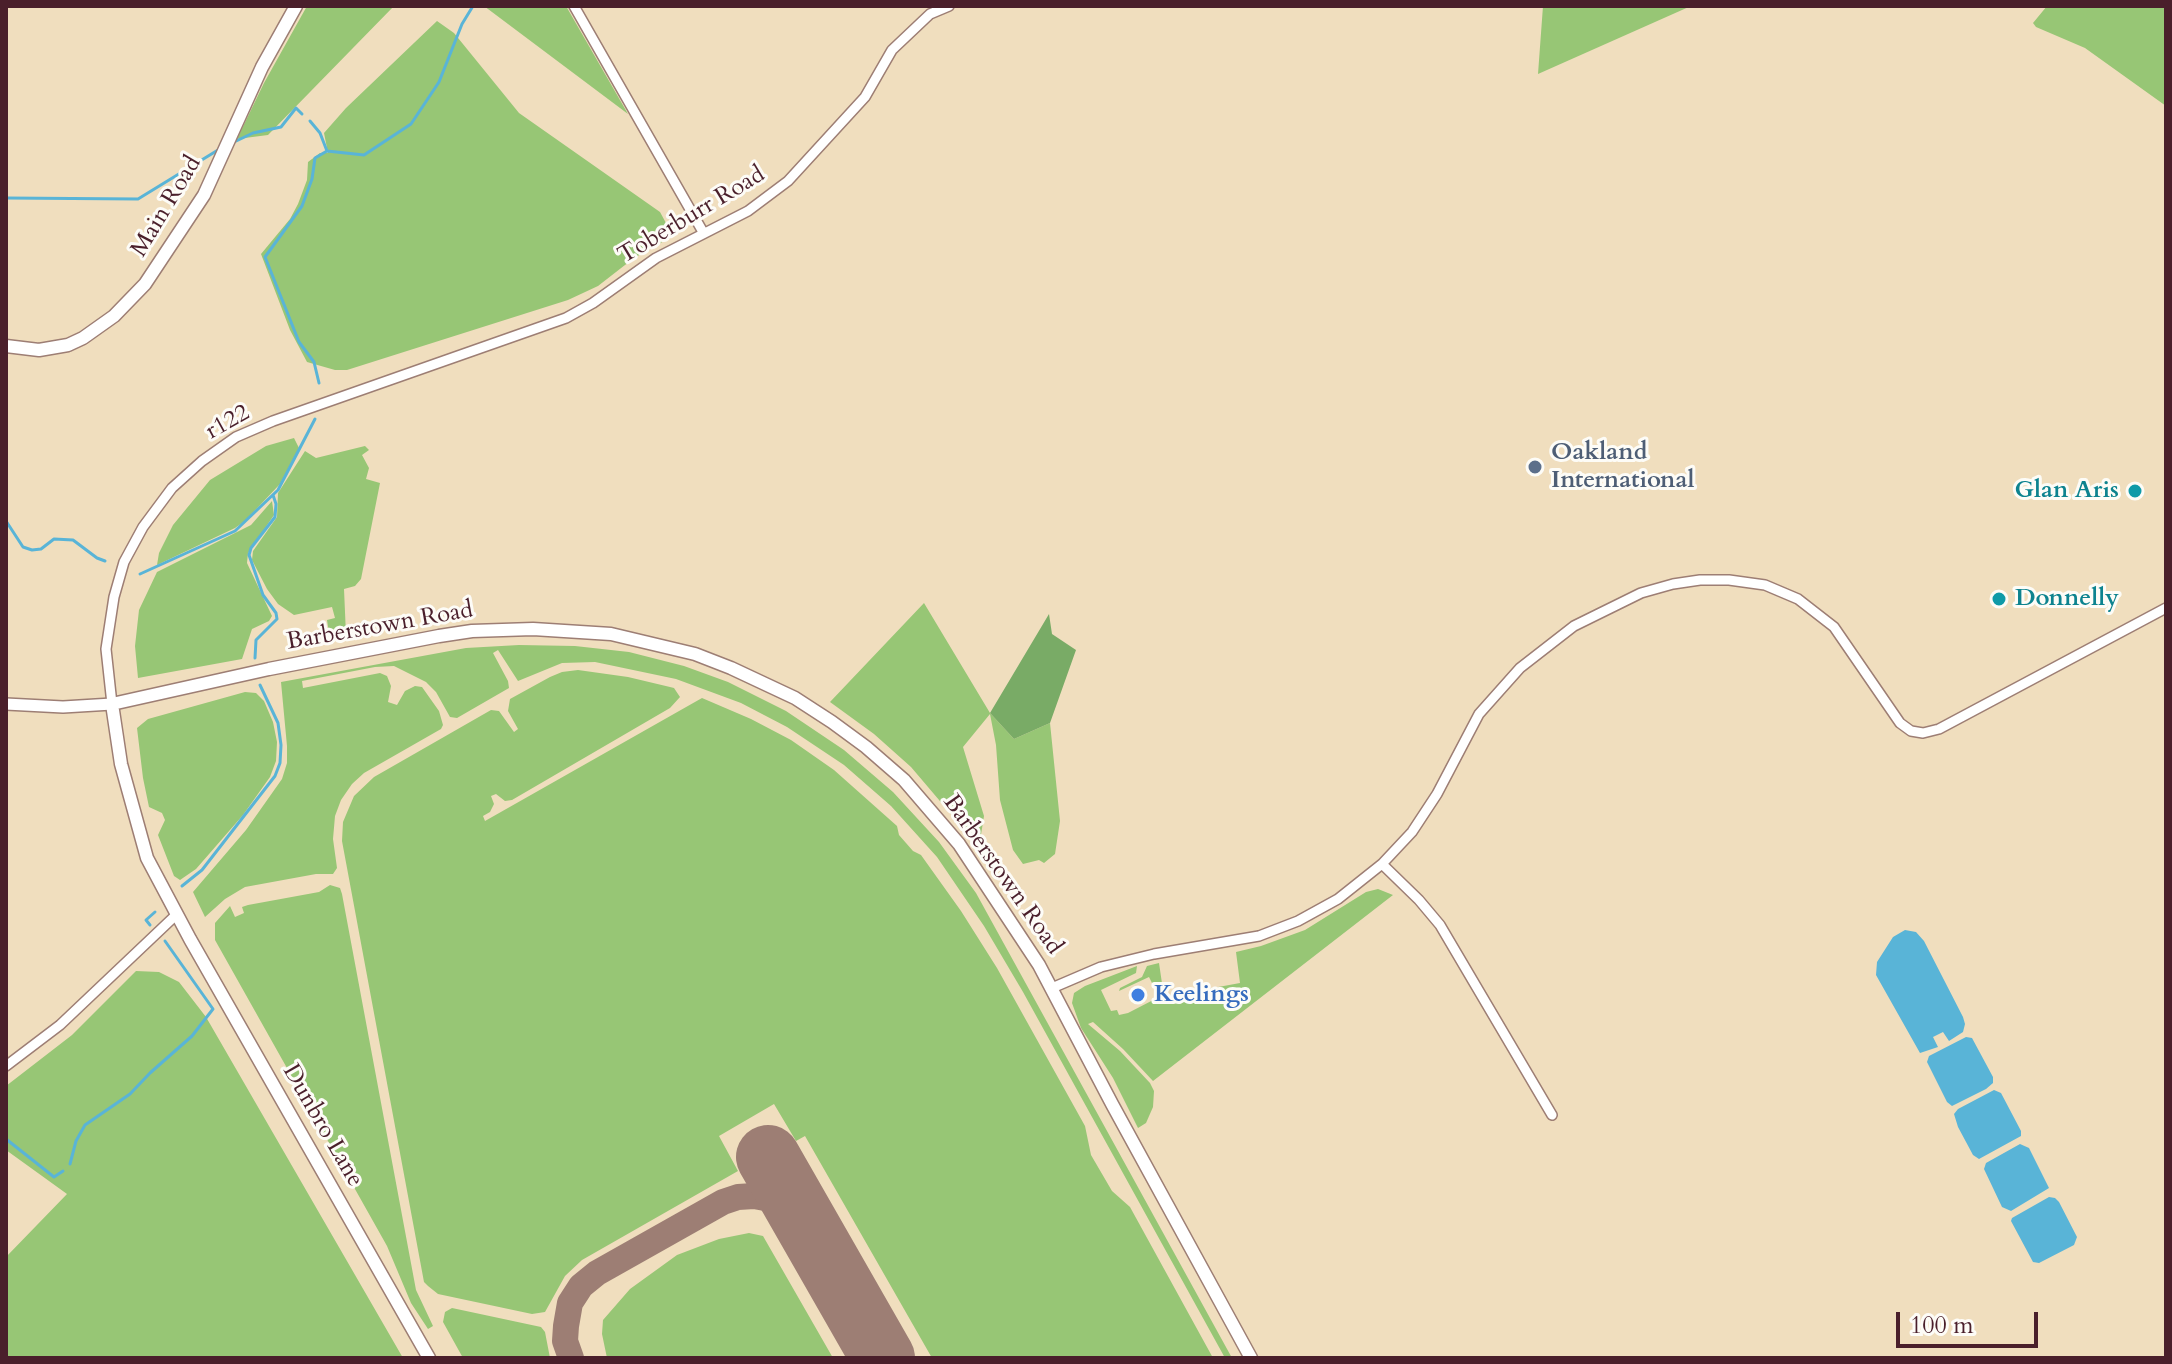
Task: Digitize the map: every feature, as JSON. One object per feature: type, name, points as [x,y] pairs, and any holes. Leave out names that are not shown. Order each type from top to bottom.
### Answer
[{"type":"main road","name":"Main Road","points":[[6,346],[53,349],[83,338],[114,316],[157,267],[204,195],[262,67],[296,6]]},
{"type":"main road","name":"Barberstown Road","points":[[112,704],[269,669],[472,631],[571,630],[611,634],[695,654],[795,698],[866,747],[904,780],[959,844],[1010,917],[1052,988],[1251,1358]]},
{"type":"main road","name":"Dunbro Lane","points":[[112,704],[130,803],[147,858],[176,915],[429,1358]]},
{"type":"street","points":[[574,6],[703,232]]},
{"type":"street","name":"Toberburr Road","points":[[532,331],[593,303],[656,258],[748,211],[788,181],[865,97],[892,50],[930,14],[949,6]]},
{"type":"street","name":"r122","points":[[112,704],[106,649],[114,597],[124,562],[143,527],[172,488],[202,461],[236,437],[273,421],[532,331]]},
{"type":"street","points":[[1052,988],[1101,967],[1154,954],[1259,936],[1280,929],[1338,899],[1382,864],[1412,832],[1437,794],[1479,714],[1520,668],[1574,626],[1641,593],[1673,584],[1729,580],[1765,585],[1798,599],[1834,627],[1900,723],[1911,731],[1923,733],[1939,729],[2166,608]]},
{"type":"street","points":[[6,704],[63,707],[112,704]]},
{"type":"street","points":[[1382,864],[1440,925],[1552,1115]]},
{"type":"street","points":[[6,1066],[60,1025],[176,915]]},
{"type":"green space","points":[[307,6],[394,6],[268,135],[237,139],[264,83]]},
{"type":"green space","points":[[484,6],[566,6],[628,114]]},
{"type":"green space","points":[[1543,6],[1691,6],[1538,74]]},
{"type":"green space","points":[[2047,6],[2166,6],[2166,106],[2085,48],[2036,27],[2033,23]]},
{"type":"green space","points":[[437,21],[454,33],[519,113],[660,212],[673,236],[634,258],[598,286],[568,300],[347,370],[307,362],[290,330],[261,254],[290,219],[298,204],[307,180],[308,162],[320,153],[328,153],[324,133]]},
{"type":"green space","points":[[294,438],[299,448],[280,484],[245,521],[157,565],[159,553],[173,525],[210,480],[266,446]]},
{"type":"green space","points":[[365,446],[369,450],[362,455],[369,468],[366,479],[380,483],[361,579],[355,586],[344,589],[346,635],[330,640],[327,620],[335,618],[332,607],[294,615],[278,604],[252,560],[253,551],[277,517],[278,493],[305,451],[316,458]]},
{"type":"green space","points":[[272,501],[274,515],[248,553],[247,563],[272,616],[269,621],[252,629],[242,659],[138,678],[135,646],[139,610],[157,572],[251,525]]},
{"type":"green space","points":[[924,603],[990,713],[1014,739],[1050,723],[1060,821],[1055,854],[1044,863],[1039,860],[1023,864],[1013,850],[1000,800],[990,714],[963,747],[984,816],[979,847],[911,767],[874,734],[830,702]]},
{"type":"green space","points":[[1049,614],[1052,634],[1076,650],[1050,723],[1014,739],[990,713]]},
{"type":"green space","points":[[575,646],[629,652],[684,666],[728,682],[786,711],[844,750],[893,792],[939,842],[976,893],[1232,1358],[1225,1358],[1023,992],[984,926],[937,857],[891,806],[844,765],[787,727],[741,703],[676,679],[595,662],[562,663],[518,681],[498,650],[493,653],[509,688],[457,718],[450,717],[436,692],[426,682],[394,666],[302,681],[303,688],[380,673],[387,676],[391,686],[388,702],[397,705],[405,691],[415,686],[422,687],[439,711],[443,725],[364,773],[352,784],[335,816],[333,839],[337,868],[333,874],[316,874],[245,887],[205,917],[193,892],[246,830],[282,779],[287,763],[287,746],[281,682],[466,648]]},
{"type":"green space","points":[[578,670],[674,688],[680,697],[670,708],[512,800],[505,801],[496,794],[491,796],[494,804],[490,812],[483,816],[485,821],[702,698],[791,740],[834,770],[897,826],[899,835],[913,851],[921,855],[961,911],[997,968],[1085,1126],[1091,1155],[1112,1191],[1130,1207],[1213,1358],[932,1358],[805,1136],[796,1141],[774,1104],[719,1136],[738,1171],[582,1260],[565,1276],[545,1312],[532,1314],[438,1294],[424,1282],[342,841],[343,822],[354,796],[374,777],[491,710],[499,711],[514,732],[518,729],[508,711],[510,699],[550,677]]},
{"type":"green space","points":[[245,692],[256,693],[264,701],[277,742],[276,761],[270,777],[243,815],[196,869],[180,880],[174,876],[158,835],[165,820],[162,813],[149,807],[137,728],[148,719]]},
{"type":"green space","points":[[330,885],[340,888],[342,894],[416,1290],[433,1326],[428,1329],[411,1303],[387,1246],[215,940],[215,923],[230,906],[235,917],[244,913],[242,907],[319,892]]},
{"type":"green space","points":[[1378,889],[1393,895],[1153,1081],[1093,1022],[1088,1024],[1120,1051],[1154,1091],[1153,1107],[1146,1123],[1138,1128],[1113,1078],[1081,1028],[1072,1003],[1074,993],[1137,966],[1136,973],[1101,990],[1111,1011],[1117,1010],[1119,1015],[1128,1013],[1159,997],[1149,977],[1119,991],[1120,988],[1142,977],[1147,966],[1159,963],[1164,997],[1240,983],[1236,952],[1305,930],[1366,892]]},
{"type":"green space","points":[[136,971],[159,972],[179,982],[206,1017],[403,1358],[6,1358],[6,1257],[67,1194],[6,1150],[6,1086],[72,1035]]},
{"type":"green space","points":[[749,1233],[763,1236],[833,1358],[607,1358],[602,1334],[603,1320],[630,1289],[677,1255],[719,1239]]},
{"type":"green space","points":[[452,1308],[541,1327],[545,1332],[550,1358],[463,1358],[443,1322],[445,1312]]},
{"type":"water","points":[[1905,930],[1916,932],[1924,941],[1965,1024],[1963,1032],[1949,1041],[1943,1032],[1933,1037],[1938,1047],[1920,1053],[1876,975],[1877,962],[1893,937]]},
{"type":"water","points":[[1966,1037],[1972,1038],[1993,1077],[1993,1083],[1952,1106],[1927,1062],[1929,1056]]},
{"type":"water","points":[[1994,1090],[2001,1093],[2021,1136],[1979,1159],[1973,1155],[1954,1114]]},
{"type":"water","points":[[2020,1144],[2029,1148],[2049,1188],[2011,1211],[2002,1207],[1984,1169],[1986,1163]]},
{"type":"water","points":[[2049,1197],[2059,1202],[2077,1237],[2074,1245],[2039,1263],[2033,1262],[2011,1221]]},
{"type":"waterway","points":[[319,383],[314,362],[299,342],[265,257],[302,206],[312,179],[315,158],[327,151],[364,155],[411,124],[439,82],[462,24],[473,6]]},
{"type":"waterway","points":[[232,143],[253,133],[281,127],[296,108],[302,114]]},
{"type":"waterway","points":[[310,121],[320,133],[327,151]]},
{"type":"waterway","points":[[6,198],[138,199],[218,150]]},
{"type":"waterway","points":[[140,574],[235,531],[278,490],[315,419]]},
{"type":"waterway","points":[[255,658],[256,640],[277,619],[263,595],[249,555],[275,517],[273,495]]},
{"type":"waterway","points":[[6,521],[23,547],[41,549],[54,539],[73,540],[105,561]]},
{"type":"waterway","points":[[182,886],[202,870],[275,776],[280,763],[278,723],[260,685]]},
{"type":"waterway","points":[[150,925],[146,920],[155,912]]},
{"type":"waterway","points":[[70,1164],[76,1141],[85,1125],[130,1094],[192,1036],[213,1009],[165,941]]},
{"type":"waterway","points":[[6,1139],[54,1177],[63,1171]]},
{"type":"taxiway","points":[[571,1358],[565,1341],[566,1326],[570,1303],[581,1286],[597,1273],[723,1202],[754,1196],[776,1200],[794,1211],[809,1229]]},
{"type":"runway","points":[[768,1157],[883,1358]]},
{"type":"place","name":"Oakland International","points":[[1535,467]]},
{"type":"place","name":"Glan Aris","points":[[2135,491]]},
{"type":"place","name":"Donnelly","points":[[1999,599]]},
{"type":"place","name":"Keelings","points":[[1138,995]]}]
